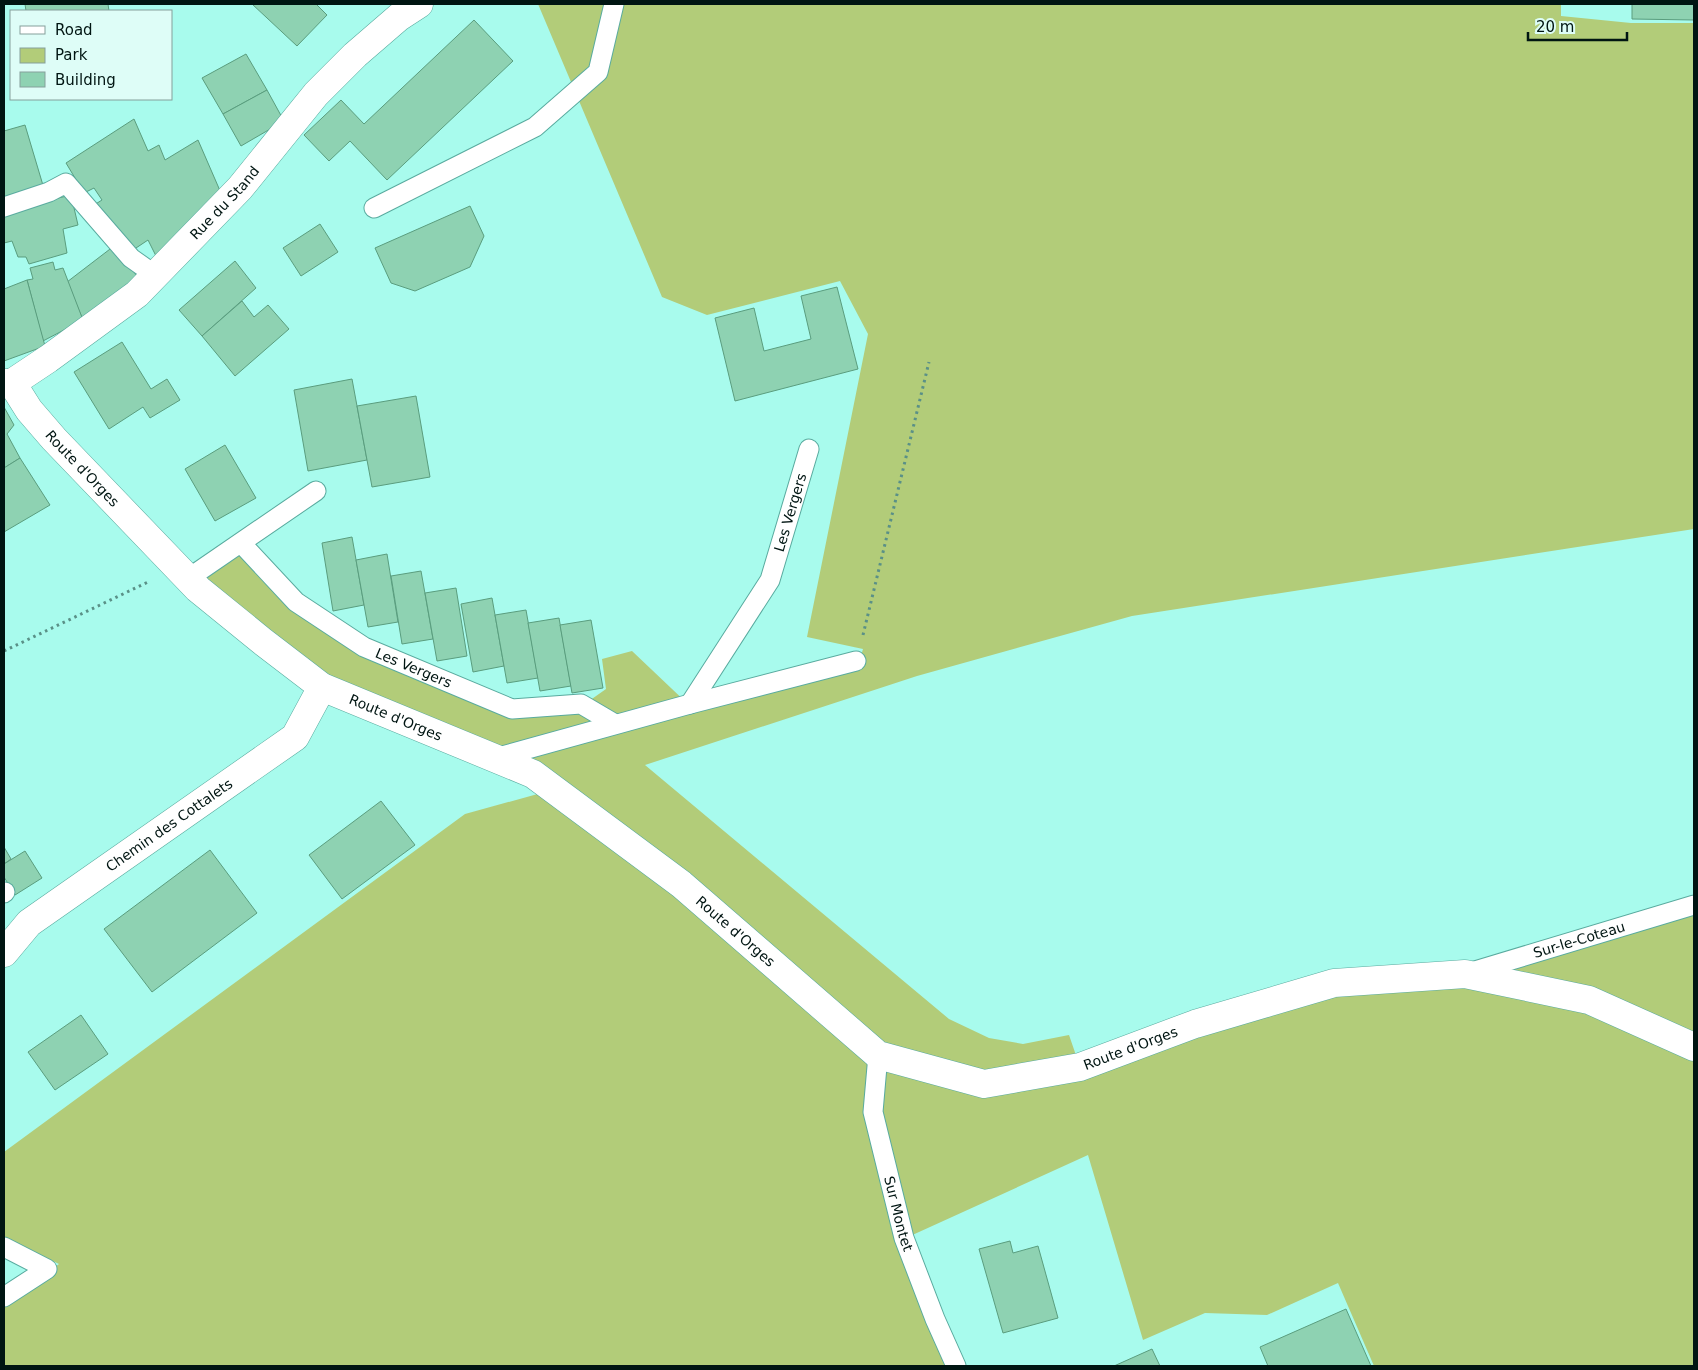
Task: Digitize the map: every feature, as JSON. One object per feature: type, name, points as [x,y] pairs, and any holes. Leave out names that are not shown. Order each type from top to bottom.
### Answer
[{"type":"street","name":"Rue du Stand","points":[[8,383],[48,359],[137,294],[240,188],[316,94],[355,55],[399,17],[419,4]]},
{"type":"street","name":"Route d'Orges","points":[[8,383],[54,439],[198,589],[262,641],[322,686],[533,774],[681,884],[878,1055],[984,1084],[1080,1067],[1195,1024],[1334,983],[1465,974],[1589,1000],[1694,1047]]},
{"type":"street","name":"Chemin des Cottalets","points":[[4,953],[29,923],[295,737],[322,686]]},
{"type":"lane","points":[[374,208],[535,127],[598,72],[614,4]]},
{"type":"lane","points":[[4,207],[49,192],[66,183],[131,258],[155,275]]},
{"type":"lane","name":"Les Vergers","points":[[690,704],[770,580],[809,449]]},
{"type":"lane","points":[[183,573],[241,542],[316,491]]},
{"type":"lane","name":"Les Vergers","points":[[241,542],[296,602],[364,647],[512,709],[581,704],[615,724]]},
{"type":"lane","points":[[495,758],[615,724],[856,661]]},
{"type":"lane","name":"Sur-le-Coteau","points":[[1465,974],[1694,905]]},
{"type":"lane","name":"Sur Montet","points":[[878,1055],[872,1112],[904,1238],[934,1319],[956,1366]]},
{"type":"lane","points":[[4,1247],[47,1269],[4,1297]]},
{"type":"path","points":[[856,661],[929,362]]},
{"type":"path","points":[[4,651],[183,573]]},
{"type":"green space","points":[[538,4],[1561,4],[1561,16],[1631,23],[1694,23],[1694,529],[1132,616],[917,676],[645,765],[949,1019],[989,1038],[1023,1044],[1069,1035],[1079,1064],[984,1082],[878,1053],[536,770],[324,679],[194,579],[240,548],[294,606],[510,715],[579,708],[606,689],[602,659],[632,651],[691,707],[859,663],[863,649],[807,637],[868,334],[840,281],[707,315],[662,297]]},
{"type":"green space","points":[[552,790],[875,1055],[869,1112],[954,1366],[4,1366],[4,1305],[59,1264],[4,1237],[4,1152],[465,814]]},
{"type":"green space","points":[[1694,908],[1694,1366],[1374,1366],[1338,1283],[1267,1315],[1205,1313],[1143,1340],[1088,1155],[908,1237],[876,1111],[880,1059],[984,1087],[1334,986],[1464,976]]},
{"type":"building","points":[[25,4],[108,4],[109,10],[26,10]]},
{"type":"building","points":[[252,4],[316,4],[327,15],[297,46]]},
{"type":"building","points":[[1632,4],[1694,4],[1694,20],[1632,19]]},
{"type":"building","points":[[474,20],[513,61],[387,180],[350,141],[329,161],[304,135],[341,100],[364,124]]},
{"type":"building","points":[[246,54],[267,90],[223,114],[202,78]]},
{"type":"building","points":[[267,90],[284,121],[241,146],[223,114]]},
{"type":"building","points":[[134,119],[148,151],[159,145],[165,160],[198,140],[221,193],[156,256],[148,240],[130,252],[94,205],[102,200],[94,188],[84,193],[66,163]]},
{"type":"building","points":[[25,125],[45,192],[4,203],[4,131]]},
{"type":"building","points":[[71,195],[78,225],[63,229],[67,253],[29,264],[26,257],[18,257],[12,241],[4,243],[4,211]]},
{"type":"building","points":[[470,206],[484,236],[470,267],[415,291],[391,283],[375,248]]},
{"type":"building","points":[[320,224],[338,252],[301,276],[283,248]]},
{"type":"building","points":[[114,246],[137,276],[83,320],[67,282]]},
{"type":"building","points":[[235,261],[256,288],[202,336],[179,310]]},
{"type":"building","points":[[53,262],[55,270],[63,268],[83,320],[43,341],[27,280],[33,279],[30,268]]},
{"type":"building","points":[[27,280],[45,346],[4,361],[4,289]]},
{"type":"building","points":[[837,287],[858,369],[735,401],[715,318],[754,308],[764,351],[811,339],[801,296]]},
{"type":"building","points":[[242,301],[254,317],[268,305],[289,329],[235,376],[202,336]]},
{"type":"building","points":[[122,342],[151,389],[167,379],[180,400],[150,418],[143,407],[109,429],[74,372]]},
{"type":"building","points":[[352,379],[367,460],[308,471],[294,390]]},
{"type":"building","points":[[416,396],[430,477],[372,487],[357,406]]},
{"type":"building","points":[[4,407],[14,425],[7,434],[20,458],[4,468]]},
{"type":"building","points":[[225,445],[256,498],[215,521],[185,469]]},
{"type":"building","points":[[20,458],[50,505],[4,532],[4,468]]},
{"type":"building","points":[[352,537],[364,605],[333,611],[322,543]]},
{"type":"building","points":[[387,554],[398,622],[368,627],[356,560]]},
{"type":"building","points":[[421,571],[433,639],[402,644],[391,576]]},
{"type":"building","points":[[456,588],[467,656],[437,661],[425,593]]},
{"type":"building","points":[[492,598],[504,666],[473,672],[461,604]]},
{"type":"building","points":[[526,610],[538,678],[507,683],[495,615]]},
{"type":"building","points":[[559,618],[571,686],[540,691],[528,623]]},
{"type":"building","points":[[591,620],[603,688],[572,693],[560,625]]},
{"type":"building","points":[[381,801],[415,845],[342,899],[309,855]]},
{"type":"building","points":[[4,847],[11,859],[4,864]]},
{"type":"building","points":[[210,850],[257,913],[152,992],[104,929]]},
{"type":"building","points":[[25,851],[42,878],[15,895],[4,877],[4,864]]},
{"type":"building","points":[[81,1015],[108,1054],[55,1090],[28,1052]]},
{"type":"building","points":[[1010,1241],[1013,1253],[1038,1246],[1058,1318],[1003,1333],[979,1249]]},
{"type":"building","points":[[1346,1309],[1371,1366],[1268,1366],[1260,1347]]},
{"type":"building","points":[[1152,1349],[1160,1366],[1114,1366]]}]
